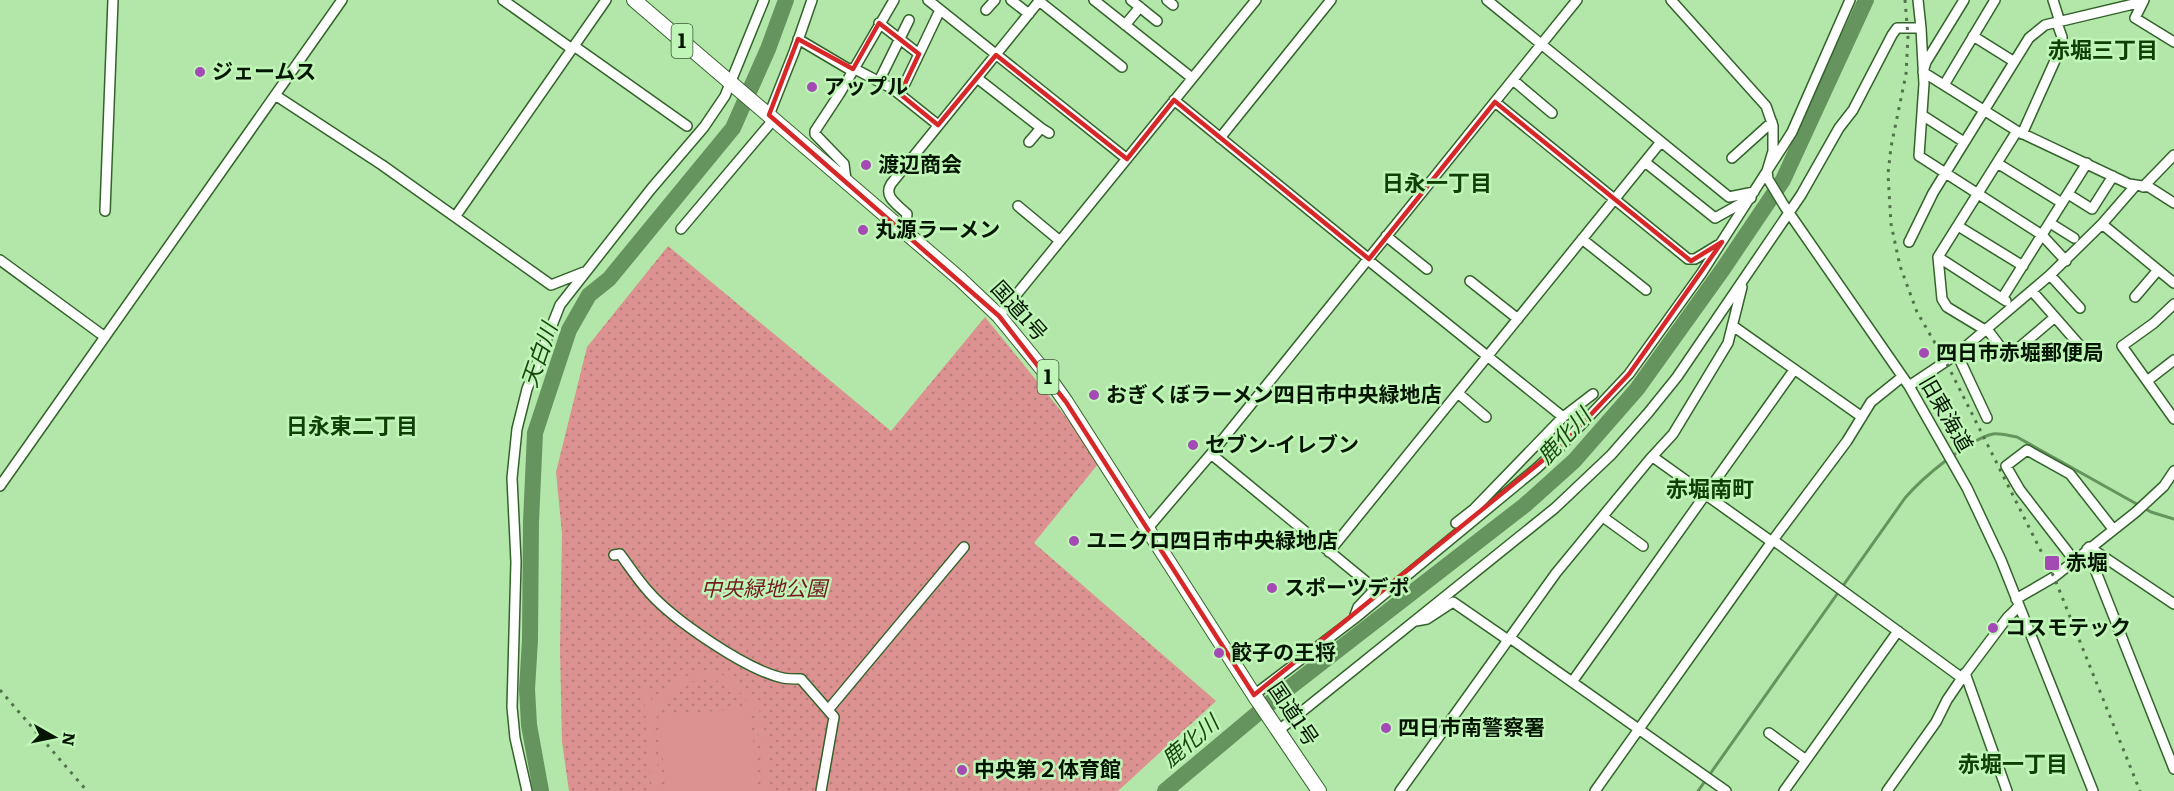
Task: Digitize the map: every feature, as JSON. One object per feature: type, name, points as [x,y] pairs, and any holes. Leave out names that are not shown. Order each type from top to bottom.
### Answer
[{"type":"highway","name":"国道1号","points":[[634,0],[904,230],[999,316],[1066,402],[1255,697],[1319,791]]},
{"type":"street","points":[[105,211],[113,0]]},
{"type":"street","points":[[0,486],[342,0]]},
{"type":"street","points":[[502,0],[687,126]]},
{"type":"street","points":[[454,217],[606,0]]},
{"type":"street","points":[[527,791],[515,738],[512,707],[516,562],[512,478],[522,409],[560,305],[651,189],[704,127],[725,96],[765,0]]},
{"type":"street","points":[[681,229],[771,117],[812,0]]},
{"type":"street","points":[[846,180],[844,164],[815,134],[815,131],[894,0]]},
{"type":"street","points":[[928,0],[1127,159]]},
{"type":"street","points":[[986,10],[994,0]]},
{"type":"street","points":[[1011,0],[1025,11]]},
{"type":"street","points":[[904,230],[908,214],[891,199],[888,189],[996,55],[1025,11],[1028,0]]},
{"type":"street","points":[[1025,11],[1040,0],[1122,67]]},
{"type":"street","points":[[1094,0],[1192,78]]},
{"type":"street","points":[[1131,0],[1157,21]]},
{"type":"street","points":[[999,316],[1256,0]]},
{"type":"street","points":[[1220,138],[1331,0]]},
{"type":"street","points":[[1487,0],[1660,143],[1729,196],[1752,195]]},
{"type":"street","points":[[1148,528],[1211,454],[1577,0]]},
{"type":"street","points":[[1671,0],[1766,106],[1773,122],[1773,151],[1768,175]]},
{"type":"street","points":[[1255,697],[1354,619],[1537,468],[1564,443],[1629,374],[1664,328],[1752,195],[1768,175],[1792,132],[1850,0]]},
{"type":"street","points":[[1918,0],[1923,72],[1919,156],[2042,235],[2066,261]]},
{"type":"street","points":[[1923,72],[1926,62],[1964,0]]},
{"type":"street","points":[[1944,84],[1995,0]]},
{"type":"street","points":[[2053,0],[2062,37],[2061,45],[2020,132],[1997,163],[1938,257],[1942,299],[1947,307],[1985,330],[2008,357],[2055,317]]},
{"type":"street","points":[[1909,242],[1945,172],[2025,42],[2036,30],[2058,22],[2143,1]]},
{"type":"street","points":[[2143,1],[2135,18],[2174,42]]},
{"type":"street","points":[[1125,25],[1140,7]]},
{"type":"street","points":[[900,94],[940,10]]},
{"type":"street","points":[[879,81],[909,20]]},
{"type":"street","points":[[879,23],[919,54]]},
{"type":"street","points":[[1279,730],[1555,508],[1611,455],[1677,377],[1742,281],[1787,209],[1824,158],[1839,128],[1853,110],[1892,35],[1898,28],[1921,28]]},
{"type":"street","points":[[1973,36],[2013,61]]},
{"type":"street","points":[[798,39],[879,81],[900,94],[938,125]]},
{"type":"street","points":[[1923,72],[2020,132],[2113,176],[2149,187],[2174,203]]},
{"type":"street","points":[[977,78],[1045,131],[1029,142]]},
{"type":"street","points":[[1513,80],[1552,113]]},
{"type":"street","points":[[275,95],[382,165],[551,285],[586,271]]},
{"type":"street","points":[[1174,100],[1563,417]]},
{"type":"street","points":[[1495,102],[1688,259],[1695,259],[1722,242]]},
{"type":"street","points":[[1922,115],[1964,142]]},
{"type":"street","points":[[1732,158],[1773,122]]},
{"type":"street","points":[[1329,552],[1660,143]]},
{"type":"street","points":[[1909,386],[1957,354],[2032,291],[2066,261],[2174,155]]},
{"type":"street","points":[[1645,162],[1715,218],[1752,195]]},
{"type":"street","points":[[1997,163],[2062,203]]},
{"type":"street","points":[[2003,297],[2087,163]]},
{"type":"street","name":"旧東海道","points":[[1768,175],[1787,209],[1909,386],[1980,513],[2092,791]]},
{"type":"street","points":[[2068,194],[2092,209],[2113,176]]},
{"type":"street","points":[[1018,207],[1060,241]]},
{"type":"street","points":[[2050,223],[2074,238]]},
{"type":"street","points":[[2102,224],[2174,283]]},
{"type":"street","points":[[1958,226],[2023,266]]},
{"type":"street","points":[[1386,236],[1427,269]]},
{"type":"street","points":[[1582,239],[1646,290]]},
{"type":"street","points":[[1938,257],[2003,297],[2012,308]]},
{"type":"street","points":[[0,260],[105,337]]},
{"type":"street","points":[[2135,297],[2158,270]]},
{"type":"street","points":[[2050,275],[2080,308]]},
{"type":"street","points":[[1470,281],[1518,319]]},
{"type":"street","points":[[1400,791],[1556,573],[1673,434],[1728,343],[1742,281]]},
{"type":"street","points":[[2032,291],[2089,357]]},
{"type":"street","points":[[2174,304],[2154,323],[2122,346],[2174,419]]},
{"type":"street","points":[[1733,326],[1862,417]]},
{"type":"street","points":[[1957,354],[1987,418]]},
{"type":"street","points":[[2147,381],[2174,360]]},
{"type":"street","points":[[1572,682],[1794,370]]},
{"type":"street","points":[[1595,791],[1871,402],[1902,377]]},
{"type":"street","points":[[1459,394],[1486,417]]},
{"type":"street","points":[[1456,523],[1474,509],[1563,417],[1593,394]]},
{"type":"street","points":[[2074,560],[2020,490],[2006,466],[2027,450],[2070,474],[2113,529]]},
{"type":"street","points":[[1211,454],[1375,589],[1358,607],[1354,619]]},
{"type":"street","points":[[1653,457],[1964,676],[2007,791]]},
{"type":"street","points":[[1887,791],[1936,722],[1947,700],[2018,603],[2138,509],[2164,486],[2174,471]]},
{"type":"street","points":[[1603,517],[1643,546]]},
{"type":"street","points":[[828,710],[964,547]]},
{"type":"street","points":[[2088,548],[2174,604]]},
{"type":"street","points":[[2088,548],[2174,769]]},
{"type":"street","points":[[614,555],[620,554],[649,592],[684,622],[725,651],[754,667],[783,678],[801,679],[834,717],[821,791]]},
{"type":"street","points":[[1413,621],[1427,619],[1453,602],[1572,682],[1726,791]]},
{"type":"street","points":[[1784,791],[1898,631]]},
{"type":"street","points":[[1769,733],[1806,760]]},
{"type":"highlighted area","points":[[879,23],[919,54],[900,94],[938,125],[996,55],[1127,159],[1174,100],[1369,259],[1495,102],[1691,261],[1722,242],[1629,374],[1564,443],[1254,695],[1066,402],[999,316],[769,115],[798,39],[853,69]]},
{"type":"green space","name":"中央緑地公園","points":[[668,246],[891,431],[985,317],[1082,437],[1098,464],[1034,543],[1216,701],[1118,791],[569,791],[562,742],[560,649],[562,534],[556,472],[587,347]]},
{"type":"green space","points":[[707,672],[728,677],[744,687],[754,700],[765,734],[771,791],[763,791],[759,737],[752,709],[732,686],[718,681],[704,680],[690,682],[676,689],[666,699],[658,713],[655,741],[661,791],[652,791],[643,690],[650,689],[652,707],[662,692],[675,682],[690,675]]},
{"type":"green space","points":[[750,708],[758,791],[666,791],[659,716]]},
{"type":"waterway","name":"天白川","points":[[541,791],[529,725],[527,689],[535,433],[569,330],[589,295],[609,279],[733,128],[768,49],[786,0]]},
{"type":"waterway","name":"鹿化川","points":[[1165,791],[1276,698],[1525,505],[1574,461],[1637,389],[1783,180],[1866,0]]},
{"type":"waterway","points":[[1698,791],[1905,498],[1922,480],[1971,444],[1993,434],[2017,437],[2151,512],[2174,519]]},
{"type":"railway","points":[[1905,0],[1908,36],[1906,74],[1891,147],[1888,174],[1891,224],[1900,266],[1917,312],[1946,362],[2054,577],[2140,791]]},
{"type":"railway","points":[[0,690],[87,791]]},
{"type":"place","name":"ジェームス","points":[[200,72]]},
{"type":"place","name":"アップル","points":[[812,87]]},
{"type":"place","name":"渡辺商会","points":[[866,165]]},
{"type":"place","name":"丸源ラーメン","points":[[863,230]]},
{"type":"place","name":"四日市赤堀郵便局","points":[[1924,353]]},
{"type":"place","name":"おぎくぼラーメン四日市中央緑地店","points":[[1094,395]]},
{"type":"place","name":"セブン-イレブン","points":[[1193,445]]},
{"type":"place","name":"ユニクロ四日市中央緑地店","points":[[1074,541]]},
{"type":"place","name":"赤堀","points":[[2052,563]]},
{"type":"place","name":"スポーツデポ","points":[[1272,588]]},
{"type":"place","name":"コスモテック","points":[[1993,628]]},
{"type":"place","name":"餃子の王将","points":[[1219,653]]},
{"type":"place","name":"四日市南警察署","points":[[1386,728]]},
{"type":"place","name":"中央第２体育館","points":[[962,770]]},
{"type":"district","name":"赤堀三丁目","points":[[2103,50]]},
{"type":"district","name":"日永一丁目","points":[[1437,183]]},
{"type":"district","name":"日永東二丁目","points":[[352,426]]},
{"type":"district","name":"赤堀南町","points":[[1710,489]]},
{"type":"district","name":"赤堀一丁目","points":[[2013,764]]}]
